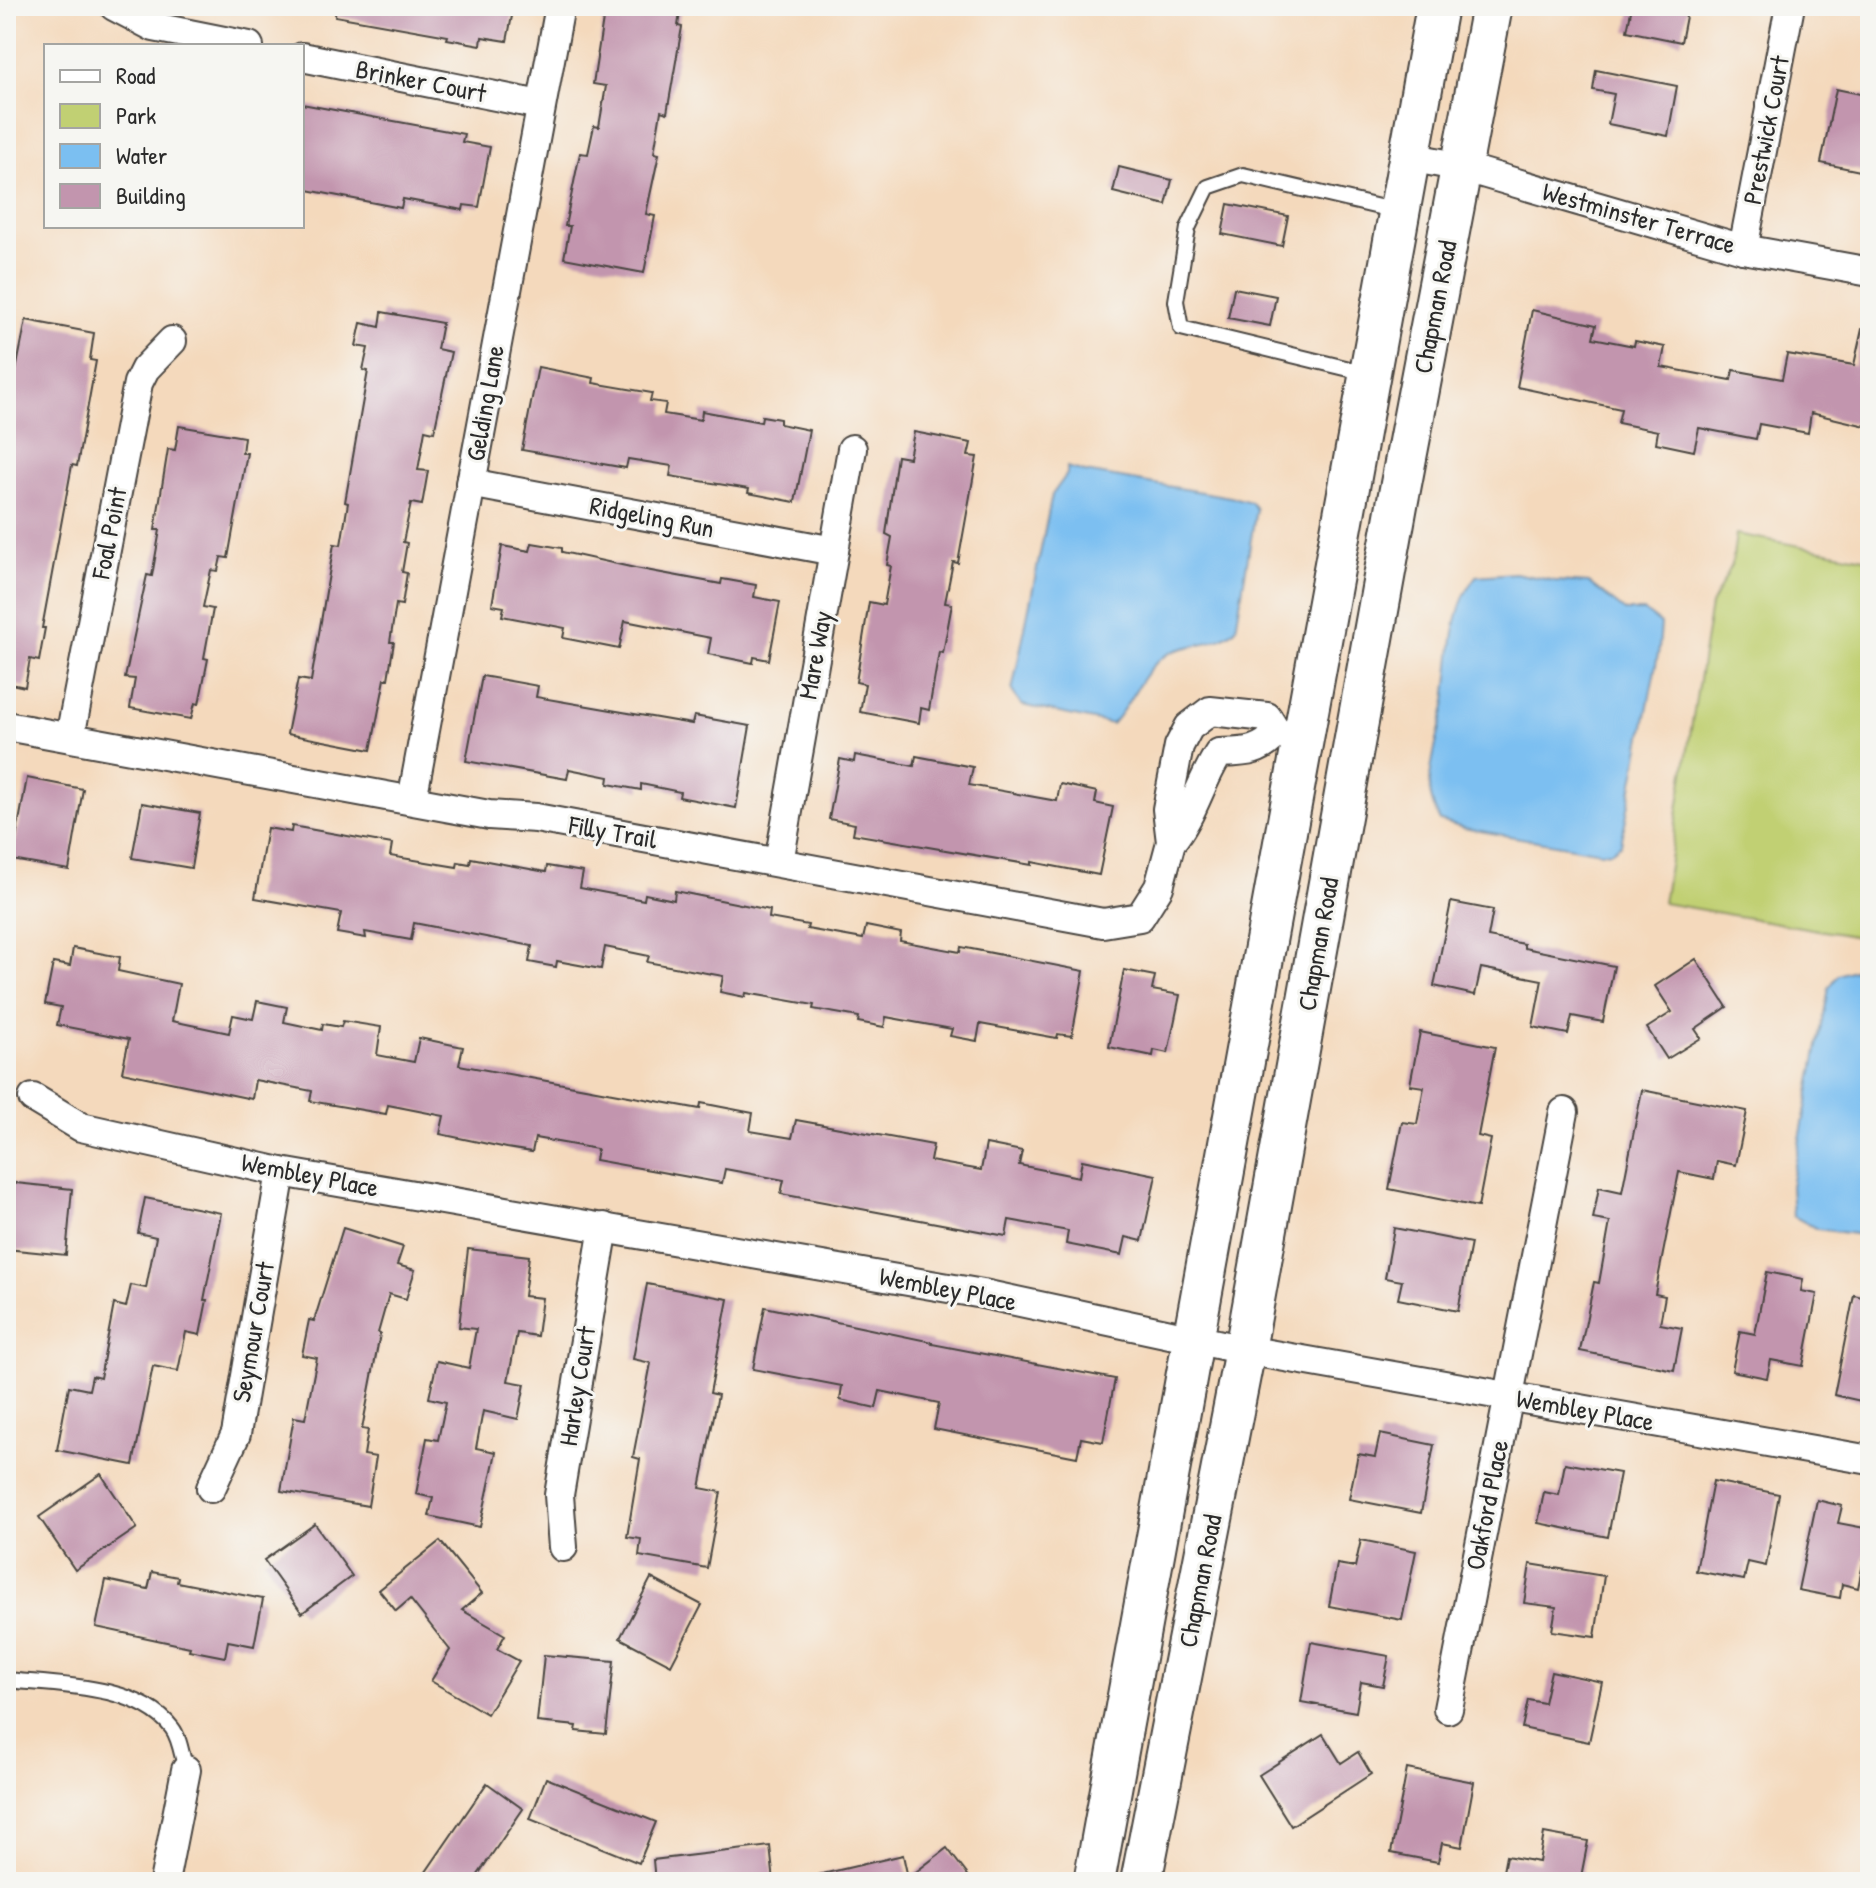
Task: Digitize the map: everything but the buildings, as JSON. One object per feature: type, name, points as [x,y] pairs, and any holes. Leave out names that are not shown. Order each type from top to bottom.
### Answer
[{"type":"street","points":[[114,6],[154,27],[239,44]]},
{"type":"street","name":"Gelding Lane","points":[[412,800],[560,6]]},
{"type":"street","name":"Chapman Road","points":[[1094,1882],[1194,1339],[1291,735],[1370,374],[1437,6]]},
{"type":"street","name":"Chapman Road","points":[[1141,1882],[1245,1350],[1397,505],[1492,6]]},
{"type":"street","name":"Prestwick Court","points":[[1743,249],[1789,11]]},
{"type":"street","name":"Brinker Court","points":[[304,57],[540,105]]},
{"type":"street","name":"Westminster Terrace","points":[[1409,157],[1462,167],[1743,249],[1870,272]]},
{"type":"street","name":"Foal Point","points":[[70,737],[138,383],[145,369],[172,341]]},
{"type":"street","name":"Mare Way","points":[[779,862],[852,449]]},
{"type":"street","name":"Ridgeling Run","points":[[470,483],[834,551]]},
{"type":"street","points":[[1171,842],[1186,825],[1206,773],[1219,753],[1210,711]]},
{"type":"street","points":[[1171,842],[1167,809],[1179,746],[1189,727],[1210,711],[1267,717],[1291,735],[1265,747],[1219,753]]},
{"type":"street","name":"Filly Trail","points":[[6,726],[489,815],[536,818],[1103,923],[1140,917],[1159,887],[1171,842]]},
{"type":"street","name":"Wembley Place","points":[[33,1098],[81,1127],[281,1172],[983,1294],[1245,1350],[1870,1460]]},
{"type":"street","name":"Oakford Place","points":[[1448,1709],[1564,1112]]},
{"type":"street","name":"Seymour Court","points":[[211,1488],[236,1434],[281,1172]]},
{"type":"street","name":"Harley Court","points":[[563,1547],[559,1495],[604,1227]]},
{"type":"street","points":[[164,1882],[186,1770]]},
{"type":"lane","points":[[1370,374],[1181,328],[1176,301],[1188,228],[1208,187],[1243,175],[1399,212]]},
{"type":"lane","points":[[6,1680],[104,1692],[147,1706],[173,1729],[186,1770]]},
{"type":"green space","points":[[1736,534],[1870,559],[1870,939],[1663,903],[1711,605],[1732,565]]},
{"type":"water","points":[[1067,467],[1236,498],[1251,502],[1256,509],[1236,628],[1223,637],[1180,649],[1161,658],[1145,675],[1112,724],[1022,705],[1012,691],[1052,495],[1067,474]]},
{"type":"water","points":[[1515,573],[1555,581],[1589,583],[1625,611],[1644,611],[1661,624],[1659,649],[1621,844],[1612,851],[1601,852],[1463,828],[1440,821],[1433,806],[1431,770],[1445,706],[1460,605],[1476,576]]},
{"type":"water","points":[[1859,968],[1870,971],[1870,1236],[1817,1229],[1793,1216],[1791,1186],[1829,988],[1838,975]]}]
